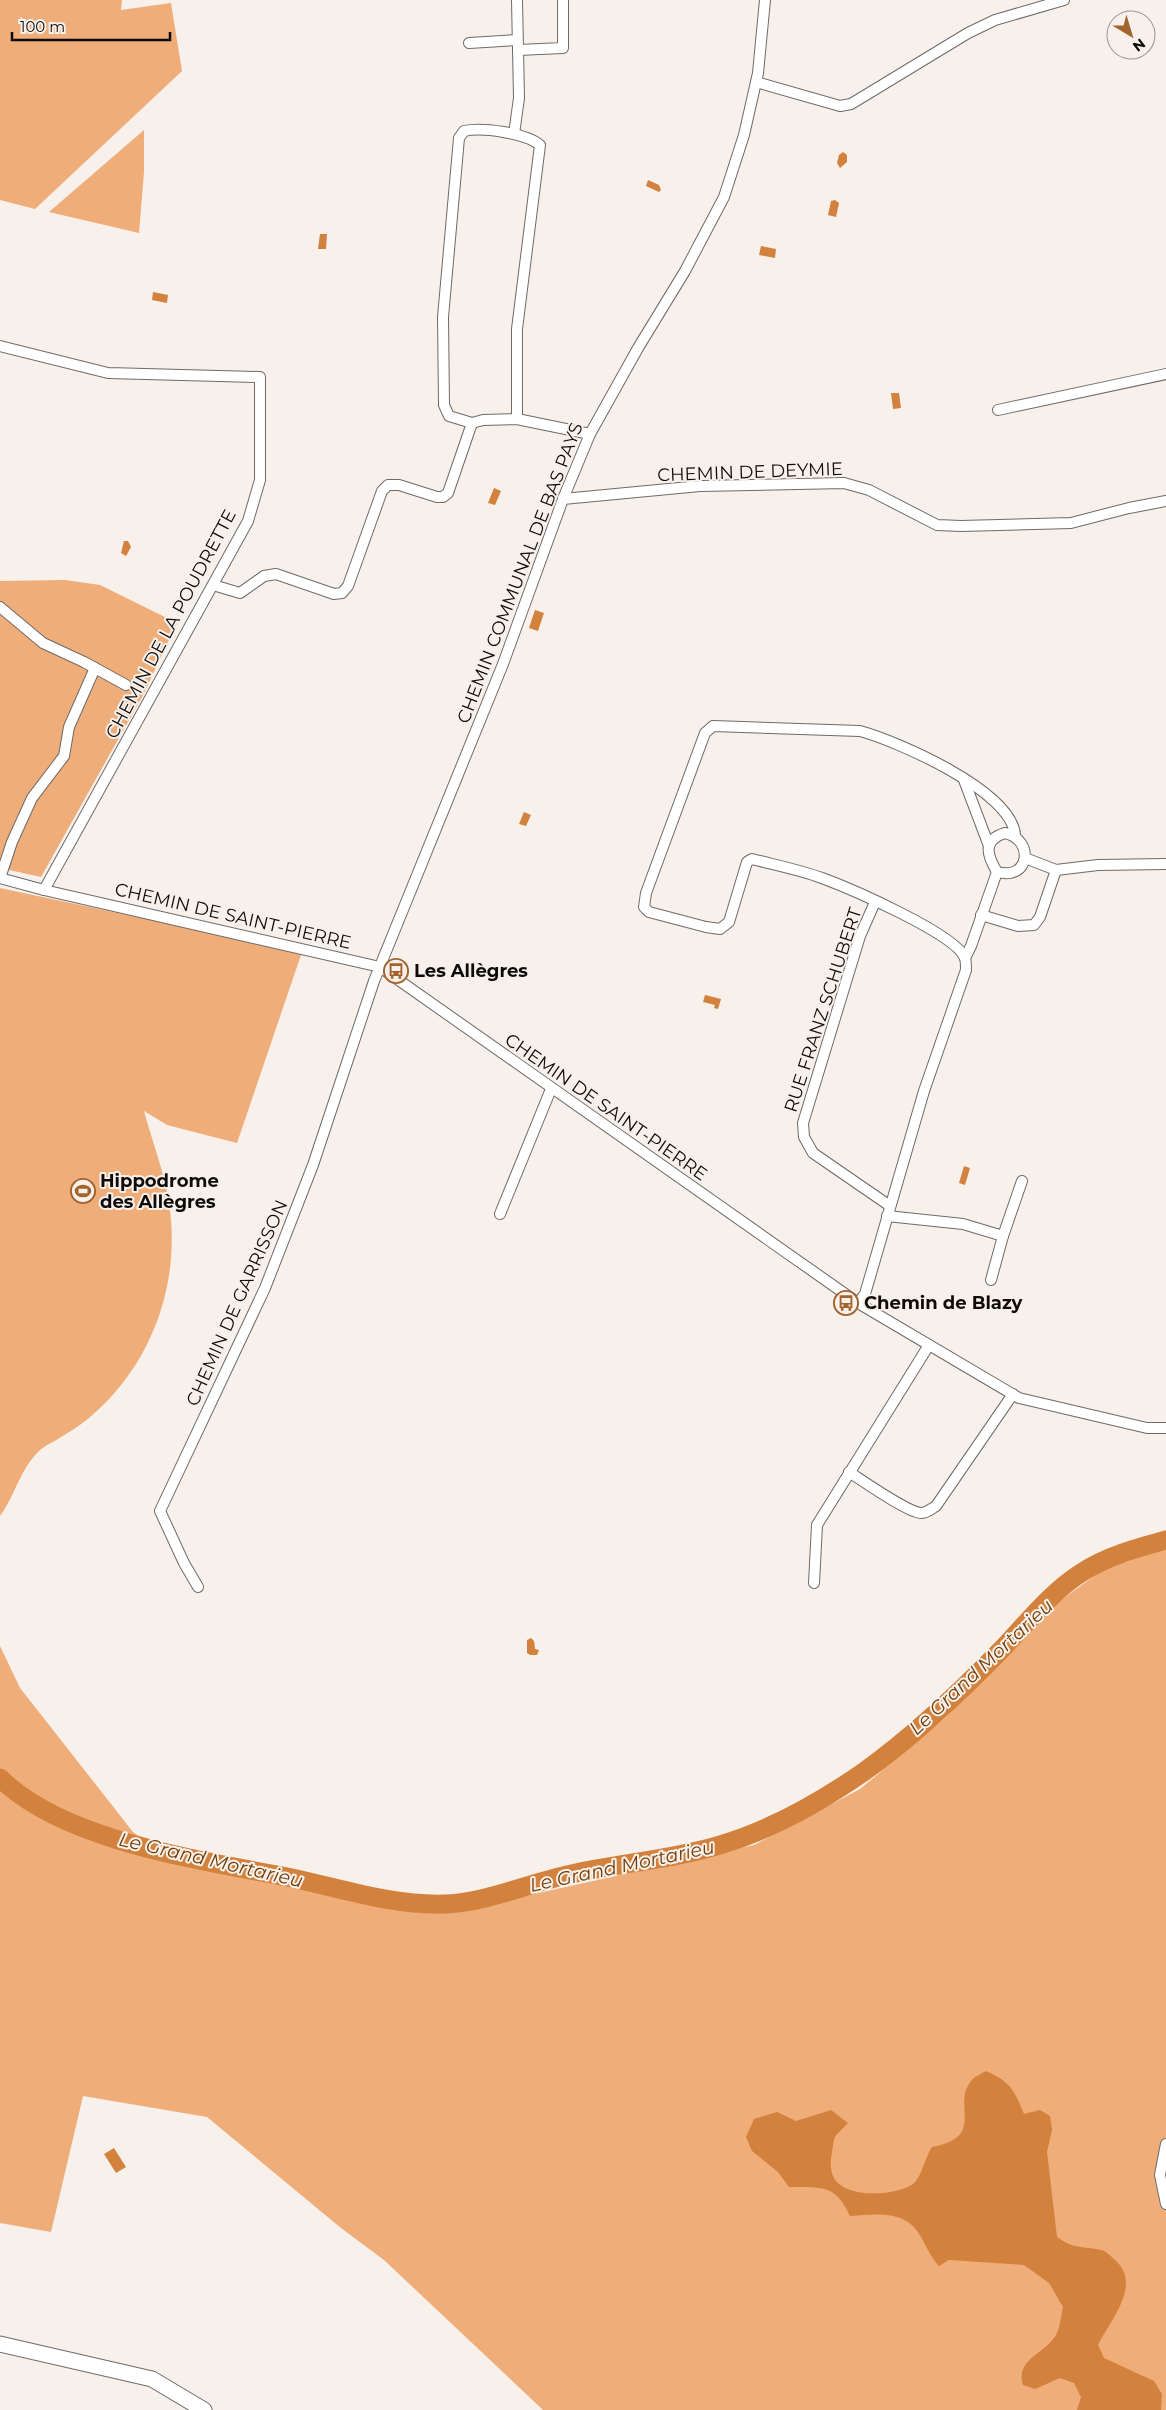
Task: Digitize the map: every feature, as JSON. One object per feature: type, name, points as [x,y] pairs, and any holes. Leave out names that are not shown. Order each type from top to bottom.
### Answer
[{"type":"street","points":[[514,134],[519,98],[517,0]]},
{"type":"street","points":[[469,42],[563,48],[563,0]]},
{"type":"street","name":"CHEMIN COMMUNAL DE BAS PAYS","points":[[380,967],[503,664],[563,499],[590,434],[638,348],[685,271],[724,197],[744,135],[756,82],[764,0]]},
{"type":"street","points":[[756,82],[840,106],[851,104],[968,33],[995,20],[1064,0]]},
{"type":"street","points":[[517,420],[517,329],[541,154],[540,145],[534,140],[514,134],[475,129],[464,131],[459,138],[443,317],[444,405],[450,416],[472,423],[482,420],[517,420],[590,434]]},
{"type":"street","name":"CHEMIN DE LA POUDRETTE","points":[[0,346],[108,373],[260,377],[260,480],[248,521],[44,890]]},
{"type":"street","points":[[998,410],[1166,374]]},
{"type":"street","points":[[213,585],[240,593],[264,576],[276,574],[334,594],[342,593],[348,586],[382,491],[388,485],[398,485],[437,498],[443,497],[448,493],[472,423]]},
{"type":"street","name":"CHEMIN DE DEYMIE","points":[[563,499],[700,486],[844,483],[869,490],[937,525],[961,526],[1071,523],[1129,508],[1166,501]]},
{"type":"street","points":[[0,607],[43,643],[126,685]]},
{"type":"street","points":[[0,878],[12,842],[32,798],[64,756],[69,727],[95,668]]},
{"type":"street","points":[[965,958],[957,948],[935,932],[897,911],[822,878],[752,859],[747,862],[728,922],[720,929],[650,912],[644,907],[646,893],[704,733],[713,726],[860,731],[936,762],[964,779],[996,803],[1013,825],[1015,835],[1020,841],[1025,858],[1022,867],[1015,873],[1006,875],[997,872],[990,861],[989,846],[997,836],[1006,833],[1015,835]]},
{"type":"street","points":[[964,779],[989,846]]},
{"type":"street","points":[[1025,858],[1056,870],[1098,865],[1166,864]]},
{"type":"street","points":[[981,916],[1018,926],[1034,925],[1040,917],[1056,870]]},
{"type":"street","points":[[858,1303],[865,1294],[924,1091],[966,970],[965,958],[997,872]]},
{"type":"street","name":"CHEMIN DE SAINT-PIERRE","points":[[0,878],[44,890],[380,967],[858,1303],[1019,1398],[1148,1428],[1166,1428]]},
{"type":"street","name":"RUE FRANZ SCHUBERT","points":[[875,902],[860,936],[802,1123],[804,1137],[813,1153],[889,1211]]},
{"type":"street","name":"CHEMIN DE GARRISSON","points":[[198,1587],[160,1511],[265,1288],[313,1165],[380,967]]},
{"type":"street","points":[[500,1214],[551,1089]]},
{"type":"street","points":[[991,1280],[1003,1236],[1022,1181]]},
{"type":"street","points":[[889,1211],[963,1224],[1003,1236]]},
{"type":"street","points":[[814,1583],[817,1525],[929,1345]]},
{"type":"street","points":[[849,1472],[887,1497],[920,1513],[928,1512],[936,1506],[1013,1394]]},
{"type":"street","points":[[1166,2144],[1160,2175],[1166,2204]]},
{"type":"street","points":[[0,2344],[152,2379],[204,2410]]},
{"type":"shaded area","points":[[0,0],[122,0],[121,10],[171,3],[182,71],[35,209],[0,200]]},
{"type":"shaded area","points":[[144,130],[144,172],[139,233],[49,212]]},
{"type":"shaded area","points":[[843,152],[847,155],[847,162],[840,168],[837,163],[839,155]]},
{"type":"shaded area","points":[[648,180],[659,185],[661,190],[659,192],[646,186]]},
{"type":"shaded area","points":[[835,200],[839,203],[836,217],[828,215],[831,201]]},
{"type":"shaded area","points":[[320,234],[327,234],[326,249],[318,249]]},
{"type":"shaded area","points":[[761,246],[776,249],[775,258],[759,255]]},
{"type":"shaded area","points":[[153,292],[168,295],[167,303],[152,300]]},
{"type":"shaded area","points":[[891,393],[899,393],[901,408],[893,409]]},
{"type":"shaded area","points":[[494,488],[501,491],[495,505],[488,503]]},
{"type":"shaded area","points":[[124,541],[128,541],[131,547],[126,556],[121,553]]},
{"type":"shaded area","points":[[65,580],[100,585],[177,623],[143,695],[41,877],[0,868],[0,581]]},
{"type":"shaded area","points":[[535,610],[544,613],[538,631],[529,628]]},
{"type":"shaded area","points":[[524,812],[531,815],[526,826],[519,824]]},
{"type":"shaded area","name":"Hippodrome des Allègres","points":[[0,888],[302,952],[237,1143],[167,1125],[144,1111],[164,1179],[172,1230],[168,1283],[162,1308],[141,1356],[126,1379],[92,1415],[74,1429],[44,1447],[32,1458],[0,1516]]},
{"type":"shaded area","points":[[438,966],[444,972],[438,978],[432,972]]},
{"type":"shaded area","points":[[705,995],[721,999],[718,1009],[714,1008],[715,1005],[703,1002]]},
{"type":"shaded area","points":[[964,1166],[970,1168],[965,1185],[959,1183]]},
{"type":"shaded area","points":[[1166,1547],[1166,2410],[543,2410],[384,2260],[341,2228],[207,2117],[83,2096],[51,2232],[0,2223],[0,1646],[20,1688],[133,1832],[171,1862],[424,1912],[521,1897],[754,1845],[860,1789],[944,1719],[1053,1606],[1112,1563]]},
{"type":"shaded area","points":[[531,1638],[534,1641],[535,1649],[539,1650],[537,1655],[527,1653],[527,1640]]},
{"type":"shaded area","points":[[986,2071],[1001,2079],[1011,2088],[1024,2114],[1040,2110],[1050,2116],[1052,2130],[1047,2152],[1057,2237],[1073,2245],[1101,2250],[1109,2254],[1123,2271],[1126,2281],[1125,2292],[1116,2314],[1098,2345],[1104,2358],[1154,2381],[1162,2394],[1161,2410],[1077,2410],[1081,2397],[1074,2383],[1060,2378],[1035,2389],[1023,2385],[1023,2369],[1032,2357],[1051,2342],[1056,2335],[1059,2325],[1063,2307],[1049,2283],[1024,2265],[949,2260],[939,2266],[917,2231],[907,2222],[900,2218],[884,2215],[850,2216],[839,2198],[833,2193],[818,2188],[789,2187],[778,2172],[752,2151],[746,2137],[754,2119],[777,2112],[796,2121],[831,2110],[848,2123],[836,2135],[834,2140],[831,2163],[834,2178],[840,2185],[860,2192],[884,2193],[895,2191],[905,2188],[916,2181],[932,2147],[949,2142],[959,2136],[965,2119],[964,2099],[966,2089],[973,2079]]},
{"type":"shaded area","points":[[114,2148],[126,2167],[116,2173],[104,2154]]},
{"type":"waterway","name":"Le Grand Mortarieu","points":[[0,1778],[27,1800],[61,1818],[138,1846],[388,1900],[427,1904],[461,1903],[477,1900],[567,1875],[663,1858],[720,1845],[739,1839],[796,1814],[865,1771],[936,1714],[1059,1589],[1081,1573],[1112,1557],[1166,1540]]},
{"type":"place","name":"Les Allègres","points":[[396,971]]},
{"type":"place","name":"Hippodrome des Allègres","points":[[83,1191]]},
{"type":"place","name":"Chemin de Blazy","points":[[846,1303]]}]
